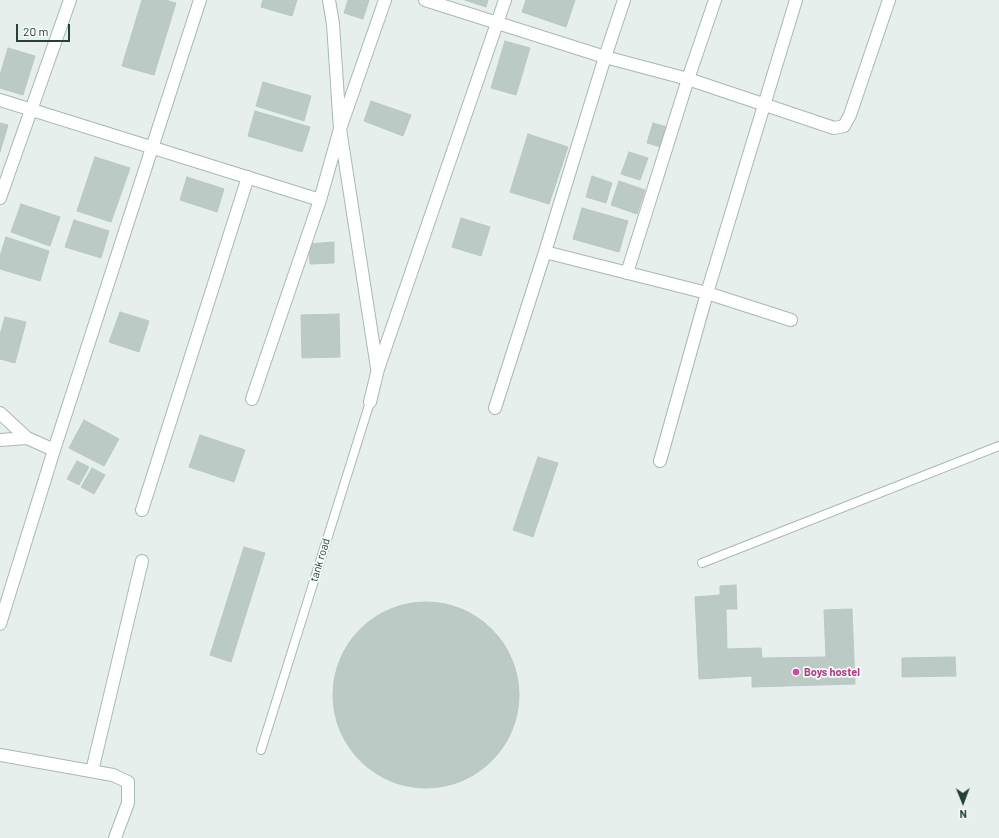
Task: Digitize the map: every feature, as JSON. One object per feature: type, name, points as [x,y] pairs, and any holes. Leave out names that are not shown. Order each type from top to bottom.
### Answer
[{"type":"street","points":[[0,198],[70,0]]},
{"type":"street","points":[[0,624],[54,450],[200,0]]},
{"type":"street","points":[[329,0],[333,24],[340,129],[378,369]]},
{"type":"street","points":[[252,399],[320,200],[340,129],[385,0]]},
{"type":"street","points":[[425,0],[605,58],[688,79],[834,128],[844,126],[850,115],[889,0]]},
{"type":"street","name":"tank road","points":[[370,402],[378,369],[505,0]]},
{"type":"street","points":[[495,408],[624,0]]},
{"type":"street","points":[[627,273],[714,0]]},
{"type":"street","points":[[660,461],[707,294],[796,0]]},
{"type":"street","points":[[0,100],[320,200]]},
{"type":"street","points":[[142,510],[248,177]]},
{"type":"street","points":[[545,252],[707,294],[791,320]]},
{"type":"street","points":[[0,413],[27,438],[54,450]]},
{"type":"street","points":[[0,440],[27,438]]},
{"type":"street","points":[[92,772],[142,561]]},
{"type":"street","points":[[0,755],[113,775],[128,782],[128,803],[115,838]]},
{"type":"lane","name":"tank road","points":[[260,750],[370,402]]},
{"type":"lane","points":[[702,563],[999,446]]},
{"type":"building","points":[[142,0],[165,0],[176,3],[154,75],[122,66]]},
{"type":"building","points":[[263,0],[297,0],[292,16],[261,7]]},
{"type":"building","points":[[348,0],[369,0],[363,19],[344,13]]},
{"type":"building","points":[[465,0],[488,0],[486,7]]},
{"type":"building","points":[[526,0],[575,0],[566,27],[522,12]]},
{"type":"building","points":[[505,41],[530,48],[516,95],[491,88]]},
{"type":"building","points":[[8,48],[35,56],[23,95],[0,88],[0,75]]},
{"type":"building","points":[[263,82],[311,96],[304,121],[256,106]]},
{"type":"building","points":[[371,101],[411,115],[403,136],[364,121]]},
{"type":"building","points":[[255,111],[310,127],[302,152],[248,136]]},
{"type":"building","points":[[0,123],[8,125],[0,152]]},
{"type":"building","points":[[653,123],[667,127],[661,147],[647,143]]},
{"type":"building","points":[[528,134],[568,147],[549,204],[510,192]]},
{"type":"building","points":[[629,152],[648,158],[640,180],[621,174]]},
{"type":"building","points":[[95,157],[130,168],[111,222],[77,211]]},
{"type":"building","points":[[592,176],[612,183],[606,203],[586,197]]},
{"type":"building","points":[[187,177],[224,189],[217,212],[180,200]]},
{"type":"building","points":[[619,181],[645,190],[637,214],[611,205]]},
{"type":"building","points":[[21,204],[60,217],[50,246],[11,232]]},
{"type":"building","points":[[582,208],[628,221],[619,252],[573,239]]},
{"type":"building","points":[[461,218],[490,227],[481,256],[452,247]]},
{"type":"building","points":[[74,220],[109,231],[101,258],[65,247]]},
{"type":"building","points":[[6,237],[49,251],[40,281],[0,269],[0,256]]},
{"type":"building","points":[[334,242],[334,263],[310,264],[309,244]]},
{"type":"building","points":[[120,312],[149,321],[139,352],[109,342]]},
{"type":"building","points":[[339,314],[340,357],[302,358],[301,315]]},
{"type":"building","points":[[5,317],[26,322],[15,363],[0,359],[0,335]]},
{"type":"building","points":[[84,420],[119,439],[104,466],[69,448]]},
{"type":"building","points":[[200,435],[245,450],[234,482],[189,467]]},
{"type":"building","points":[[538,457],[558,463],[533,537],[513,530]]},
{"type":"building","points":[[77,461],[89,467],[79,485],[67,479]]},
{"type":"building","points":[[92,468],[105,475],[94,494],[81,487]]},
{"type":"building","points":[[244,547],[265,553],[231,662],[210,655]]},
{"type":"building","points":[[736,585],[737,609],[726,609],[727,649],[761,648],[762,658],[826,657],[824,610],[852,609],[855,684],[752,687],[752,676],[699,679],[695,597],[720,595],[720,586]]},
{"type":"building","points":[[426,602],[444,604],[462,609],[478,618],[492,629],[503,643],[512,659],[517,677],[519,695],[517,713],[512,731],[503,747],[492,761],[478,772],[462,781],[444,786],[426,788],[408,786],[390,781],[374,772],[360,761],[349,747],[340,731],[335,713],[333,695],[335,677],[340,659],[349,643],[360,629],[374,618],[390,609],[408,604]]},
{"type":"building","points":[[955,657],[956,676],[902,677],[902,658]]},
{"type":"place","name":"Boys hostel","points":[[796,672]]}]
